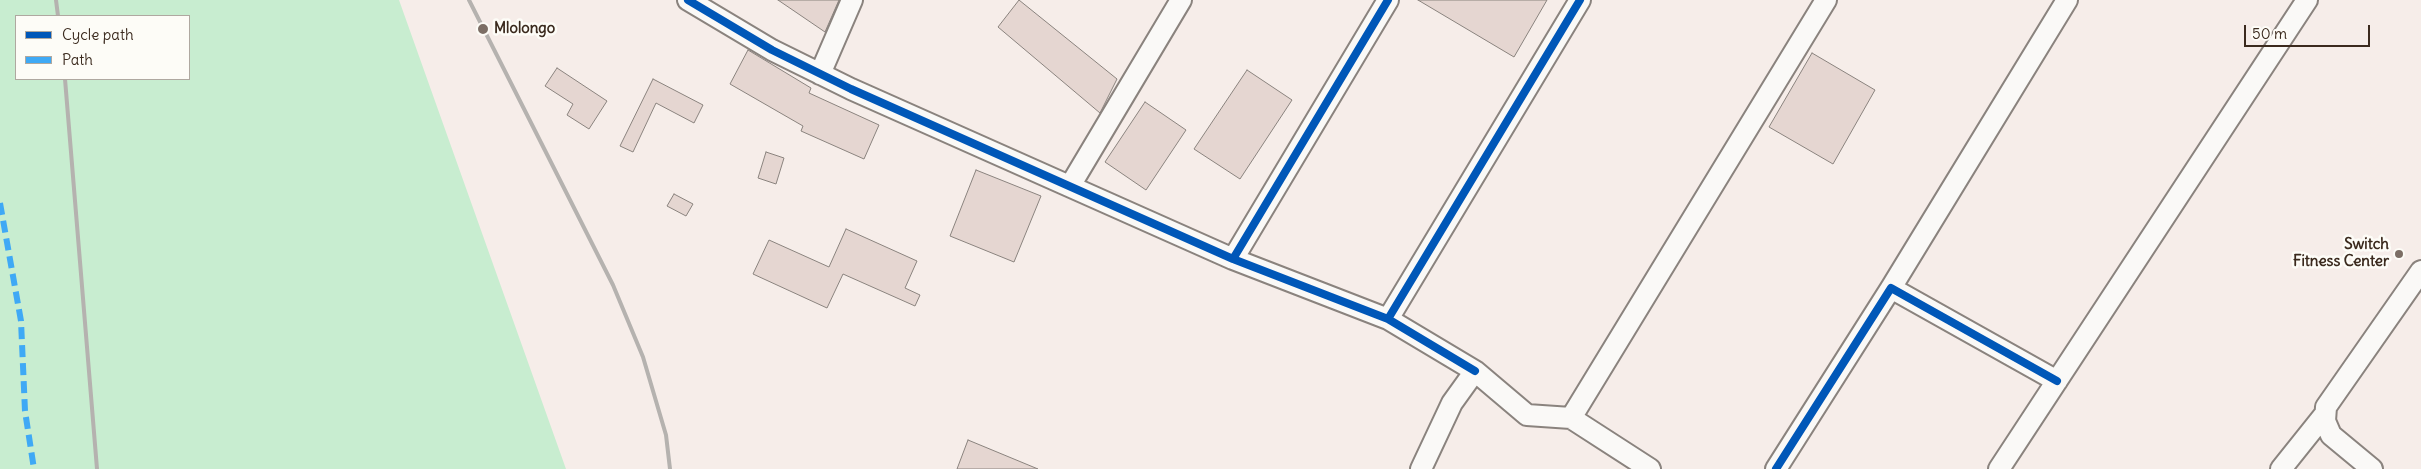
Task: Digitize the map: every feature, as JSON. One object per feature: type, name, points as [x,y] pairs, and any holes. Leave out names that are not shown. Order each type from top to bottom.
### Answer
[{"type":"street","points":[[688,0],[772,50],[820,74],[1234,259],[1388,318],[1475,371],[1527,414],[1571,418],[1650,469]]},
{"type":"street","points":[[820,74],[852,0]]},
{"type":"street","points":[[1070,186],[1181,0]]},
{"type":"street","points":[[1234,259],[1388,0]]},
{"type":"street","points":[[1388,318],[1580,0]]},
{"type":"street","points":[[1571,418],[1826,0]]},
{"type":"street","points":[[1776,469],[1891,288],[2067,0]]},
{"type":"street","points":[[1999,469],[2307,0]]},
{"type":"street","points":[[2372,469],[2331,435],[2325,421],[2326,407],[2421,271]]},
{"type":"street","points":[[1891,288],[2057,381]]},
{"type":"street","points":[[1421,469],[1452,403],[1475,371]]},
{"type":"street","points":[[2281,469],[2325,414]]},
{"type":"green space","points":[[0,0],[399,0],[566,469],[0,469]]},
{"type":"building","points":[[778,0],[839,0],[825,32]]},
{"type":"building","points":[[1019,0],[1117,79],[1100,113],[998,27]]},
{"type":"building","points":[[1418,0],[1547,0],[1514,57]]},
{"type":"building","points":[[748,50],[811,88],[809,93],[879,125],[864,159],[801,131],[803,126],[730,84]]},
{"type":"building","points":[[1812,53],[1875,90],[1833,164],[1769,127]]},
{"type":"building","points":[[557,68],[607,101],[589,129],[567,115],[573,104],[545,86]]},
{"type":"building","points":[[1247,70],[1292,100],[1240,179],[1194,149]]},
{"type":"building","points":[[653,79],[703,105],[694,123],[656,103],[633,152],[620,146]]},
{"type":"building","points":[[1145,102],[1186,130],[1146,190],[1105,162]]},
{"type":"building","points":[[766,152],[784,158],[776,184],[758,178]]},
{"type":"building","points":[[976,170],[1041,196],[1014,262],[950,236]]},
{"type":"building","points":[[674,194],[693,204],[686,216],[667,206]]},
{"type":"building","points":[[846,229],[917,261],[905,288],[920,295],[915,306],[843,274],[827,308],[753,274],[769,240],[829,267]]},
{"type":"building","points":[[968,440],[1038,469],[957,469]]},
{"type":"railway","points":[[56,0],[58,15]]},
{"type":"railway","points":[[469,0],[613,285],[643,357],[666,435],[670,469]]},
{"type":"railway","points":[[65,80],[97,469]]},
{"type":"marked path","points":[[0,203],[21,321],[25,411],[34,469]]},
{"type":"cycle path","points":[[688,0],[772,50],[851,89],[1233,259],[1388,319]]},
{"type":"cycle path","points":[[1233,259],[1388,0]]},
{"type":"cycle path","points":[[1475,371],[1388,319],[1580,0]]},
{"type":"cycle path","points":[[1776,469],[1891,288],[2057,381]]},
{"type":"place","name":"Mlolongo","points":[[483,29]]},
{"type":"place","name":"Switch Fitness Center","points":[[2399,254]]}]
